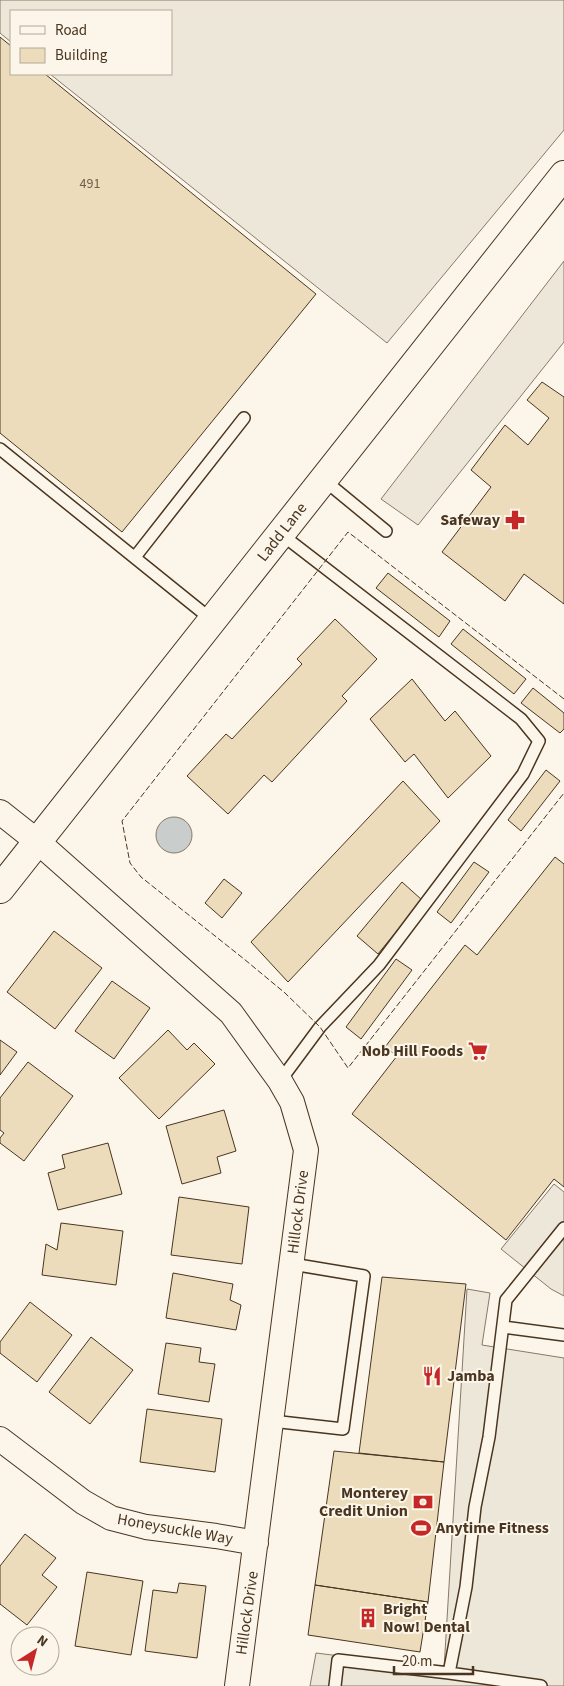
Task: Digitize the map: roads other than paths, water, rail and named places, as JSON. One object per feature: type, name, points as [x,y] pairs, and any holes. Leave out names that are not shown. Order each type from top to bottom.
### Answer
[{"type":"street","name":"Ladd Lane","points":[[0,890],[564,175]]},
{"type":"street","name":"Hillock Drive","points":[[0,812],[38,842],[232,1013],[280,1081],[292,1102],[306,1150],[237,1686]]},
{"type":"street","name":"Honeysuckle Way","points":[[0,1439],[82,1502],[111,1518],[146,1527],[256,1543]]},
{"type":"lane","points":[[135,557],[244,418]]},
{"type":"lane","points":[[0,449],[212,620]]},
{"type":"lane","points":[[323,480],[386,531]]},
{"type":"lane","points":[[280,534],[521,719],[539,740],[524,774],[385,957],[320,1027],[280,1081]]},
{"type":"lane","points":[[449,1672],[466,1587],[475,1506],[489,1437],[506,1300],[564,1228]]},
{"type":"lane","points":[[272,1421],[343,1429],[364,1276],[292,1264]]},
{"type":"lane","points":[[503,1327],[564,1335]]},
{"type":"lane","points":[[335,1686],[338,1660],[449,1672],[541,1686]]},
{"type":"place","name":"Safeway","points":[[515,520]]},
{"type":"place","name":"Nob Hill Foods","points":[[478,1051]]},
{"type":"place","name":"Jamba","points":[[432,1376]]},
{"type":"place","name":"Monterey Credit Union","points":[[423,1502]]},
{"type":"place","name":"Anytime Fitness","points":[[421,1528]]},
{"type":"place","name":"Bright Now! Dental","points":[[368,1618]]}]
